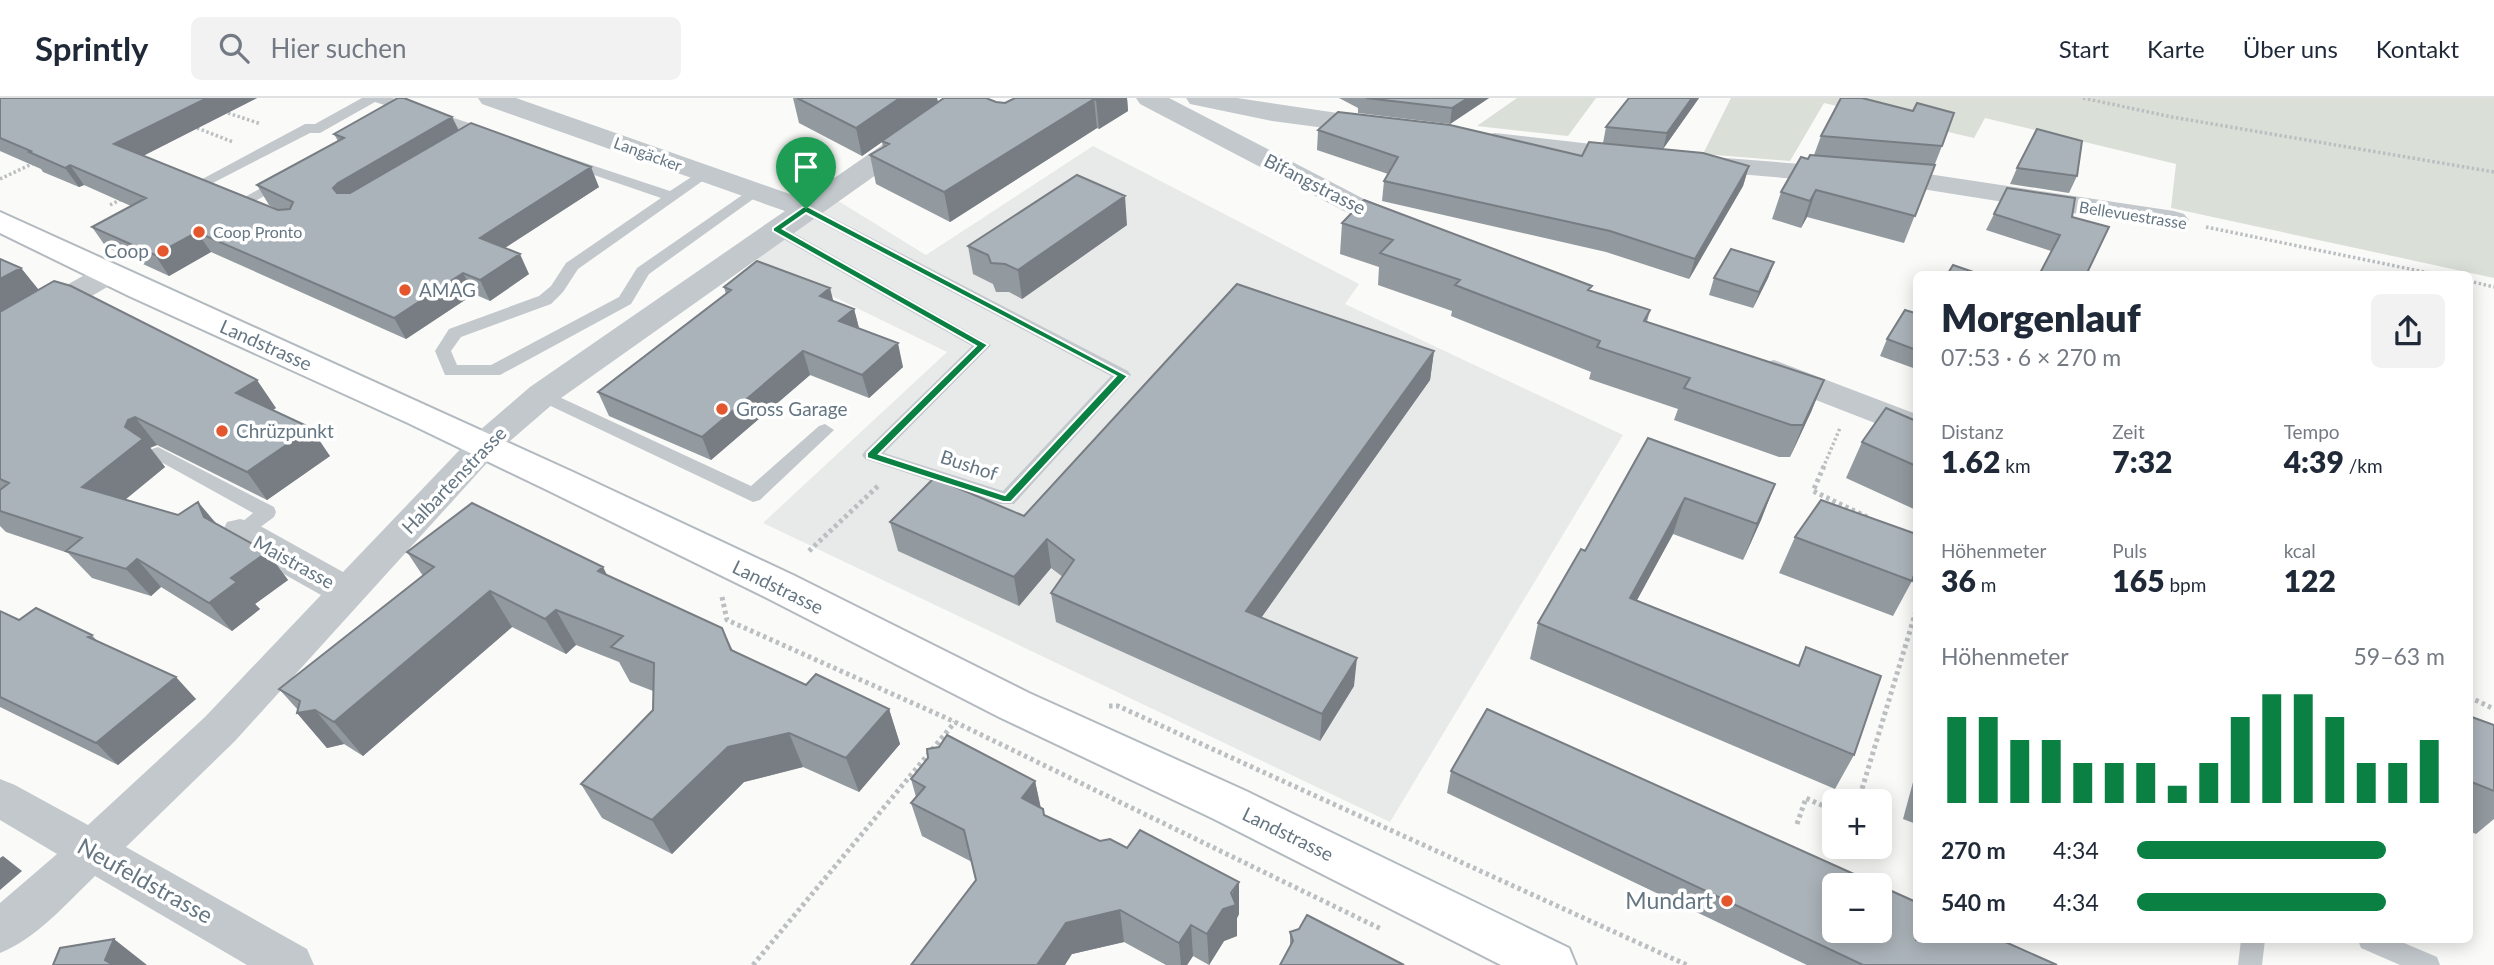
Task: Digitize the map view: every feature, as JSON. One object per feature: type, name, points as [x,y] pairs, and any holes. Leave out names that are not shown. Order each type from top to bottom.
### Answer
[{"type":"main road","name":"Landstrasse","points":[[0,221],[484,445],[768,581],[1014,705],[1230,805],[1551,965]]},
{"type":"street","name":"Langäcker","points":[[491,98],[806,209]]},
{"type":"street","name":"Halbartenstrasse","points":[[0,931],[39,900],[220,729],[484,445],[542,395],[967,98]]},
{"type":"street","name":"Bifangstrasse","points":[[1149,98],[1354,205],[1427,235]]},
{"type":"street","points":[[1199,98],[1272,113],[1401,130]]},
{"type":"street","name":"Bellevuestrasse","points":[[1468,138],[1665,160],[1928,182],[2174,220]]},
{"type":"street","points":[[0,337],[110,273]]},
{"type":"street","points":[[1748,361],[1913,426]]},
{"type":"street","name":"Maistrasse","points":[[240,531],[348,592]]},
{"type":"street","name":"Neufeldstrasse","points":[[0,798],[91,852],[163,889],[290,965]]},
{"type":"lane","points":[[264,211],[200,184],[310,127],[315,130],[372,98]]},
{"type":"lane","points":[[378,98],[508,141]]},
{"type":"lane","points":[[386,121],[410,108]]},
{"type":"lane","points":[[460,146],[483,132]]},
{"type":"lane","points":[[559,158],[672,197]]},
{"type":"lane","points":[[232,198],[303,168]]},
{"type":"lane","points":[[704,174],[572,266],[557,289],[545,300],[455,333],[443,351],[451,371],[494,371],[625,300],[643,271],[756,192]]},
{"type":"lane","name":"Bushof","points":[[776,229],[983,345],[871,455],[1007,499],[1122,376],[806,209]]},
{"type":"lane","points":[[542,395],[753,495],[825,430]]},
{"type":"lane","points":[[158,453],[267,512],[240,531]]},
{"type":"lane","points":[[2250,965],[2253,943]]},
{"type":"lane","points":[[2377,943],[2428,965]]},
{"type":"path","points":[[2083,98],[2172,117],[2494,172]]},
{"type":"path","points":[[228,113],[265,126]]},
{"type":"path","points":[[197,128],[233,142]]},
{"type":"path","points":[[0,179],[37,162]]},
{"type":"path","name":"Bellevuestrasse","points":[[2174,220],[2420,271]]},
{"type":"path","points":[[2473,282],[2494,287]]},
{"type":"path","points":[[1852,402],[1814,491],[1871,519]]},
{"type":"path","points":[[809,551],[899,465]]},
{"type":"path","points":[[727,620],[955,722],[1190,834],[1390,934]]},
{"type":"path","points":[[1862,789],[1913,621]]},
{"type":"path","points":[[2473,699],[2494,709]]},
{"type":"path","points":[[1118,706],[1687,965]]},
{"type":"path","points":[[753,965],[955,722]]},
{"type":"path","points":[[1797,824],[1806,798],[1822,805]]},
{"type":"shaded area","points":[[1517,98],[1596,98],[1568,136],[1477,126]]},
{"type":"shaded area","points":[[1731,98],[2494,98],[2494,278],[2473,273],[2473,271],[2462,271],[2171,208],[2176,164],[1985,118],[1974,138],[1824,103],[1790,161],[1703,154]]},
{"type":"shaded area","points":[[1093,146],[1359,284],[1345,304],[1623,435],[1390,822],[763,523],[947,352],[752,257],[835,199],[926,255]]},
{"type":"building","points":[[0,98],[207,98],[114,144],[278,210],[290,209],[293,202],[257,185],[344,138],[334,134],[398,98],[452,117],[338,183],[333,188],[337,193],[350,193],[471,123],[591,167],[480,238],[520,254],[480,280],[463,273],[394,318],[197,232],[155,255],[92,227],[146,198],[70,165],[65,168],[0,138]]},
{"type":"building","points":[[797,98],[900,98],[856,128]]},
{"type":"building","points":[[944,98],[986,98],[1005,103],[1015,98],[1100,98],[1094,99],[944,192],[870,155],[889,144],[882,141]]},
{"type":"building","points":[[1366,98],[1468,98],[1452,108]]},
{"type":"building","points":[[1629,98],[1692,98],[1667,133],[1606,127]]},
{"type":"building","points":[[1841,98],[1862,98],[1913,111],[1917,103],[1954,113],[1942,146],[1821,136]]},
{"type":"building","points":[[1338,112],[1450,125],[1582,156],[1589,142],[1703,153],[1749,166],[1695,259],[1610,231],[1384,181],[1398,157],[1318,130]]},
{"type":"building","points":[[2037,129],[2082,141],[2077,176],[2017,168]]},
{"type":"building","points":[[1810,155],[1935,165],[1915,216],[1816,190],[1810,201],[1781,192],[1801,157],[1808,159]]},
{"type":"building","points":[[1077,175],[1125,196],[1018,270],[1005,264],[991,263],[988,255],[968,246]]},
{"type":"building","points":[[2007,188],[2075,198],[2072,217],[2109,227],[2088,271],[2041,271],[2060,235],[1994,214]]},
{"type":"building","points":[[1364,200],[1592,286],[1588,290],[1650,310],[1644,321],[1824,380],[1803,425],[1791,425],[1684,388],[1690,378],[1597,347],[1600,341],[1455,285],[1460,280],[1380,253],[1393,240],[1342,223]]},
{"type":"building","points":[[1731,249],[1774,262],[1759,292],[1714,278]]},
{"type":"building","points":[[0,259],[21,268],[0,279]]},
{"type":"building","points":[[757,261],[830,288],[820,296],[854,309],[839,321],[898,343],[862,375],[803,351],[702,437],[598,392],[731,290],[724,287]]},
{"type":"building","points":[[1953,265],[1970,271],[1949,271]]},
{"type":"building","points":[[54,281],[71,286],[257,380],[236,393],[311,428],[247,472],[135,417],[128,420],[125,427],[143,439],[82,487],[178,515],[198,502],[204,517],[267,552],[231,578],[237,582],[209,603],[137,559],[126,569],[66,551],[82,538],[0,511],[0,490],[9,483],[0,479],[0,312]]},
{"type":"building","points":[[1237,284],[1434,351],[1246,611],[1357,658],[1322,714],[1051,593],[1074,560],[1047,539],[1014,577],[890,522],[934,478],[1024,516]]},
{"type":"building","points":[[1905,310],[1913,312],[1913,349],[1887,339]]},
{"type":"building","points":[[1886,408],[1913,420],[1913,465],[1862,442]]},
{"type":"building","points":[[1648,438],[1775,484],[1757,524],[1685,498],[1630,598],[1799,666],[1806,647],[1881,676],[1854,755],[1538,623],[1581,549],[1585,551]]},
{"type":"building","points":[[1821,500],[1913,533],[1912,581],[1795,537]]},
{"type":"building","points":[[472,503],[603,567],[598,571],[722,628],[731,650],[806,685],[816,674],[889,709],[846,758],[789,733],[728,747],[652,820],[581,784],[653,710],[654,663],[611,647],[623,636],[556,610],[545,619],[490,591],[334,722],[315,710],[297,713],[300,701],[279,689],[434,567],[407,552]]},
{"type":"building","points":[[36,608],[92,635],[88,637],[176,677],[96,743],[0,697],[0,611],[19,620]]},
{"type":"building","points":[[1487,709],[1852,873],[1822,873],[1822,943],[1892,943],[1892,891],[1913,901],[1913,943],[2008,943],[2057,965],[1863,965],[1451,771]]},
{"type":"building","points":[[2473,717],[2494,725],[2494,791],[2473,783]]},
{"type":"building","points":[[947,735],[1035,781],[1022,798],[1043,809],[1044,815],[1100,841],[1110,839],[1127,848],[1140,830],[1239,882],[1231,893],[1236,905],[1223,909],[1207,934],[1191,925],[1179,943],[1120,910],[1066,923],[1037,965],[911,965],[976,880],[964,830],[911,803],[925,787],[911,779],[928,758],[927,749],[939,747]]},
{"type":"building","points":[[1307,915],[1404,965],[1280,965],[1293,941],[1290,932],[1299,929]]},
{"type":"building","points":[[114,939],[105,960],[113,965],[53,965],[60,948]]},
{"type":"place","name":"Coop Pronto","points":[[199,232]]},
{"type":"place","name":"Coop","points":[[163,251]]},
{"type":"place","name":"AMAG","points":[[405,290]]},
{"type":"place","name":"Gross Garage","points":[[722,409]]},
{"type":"place","name":"Chrüzpunkt","points":[[222,431]]},
{"type":"place","name":"Mundart","points":[[1727,901]]},
{"type":"route","points":[[806,209],[1122,376],[1007,499],[871,455],[983,345],[776,229],[806,209]]}]
